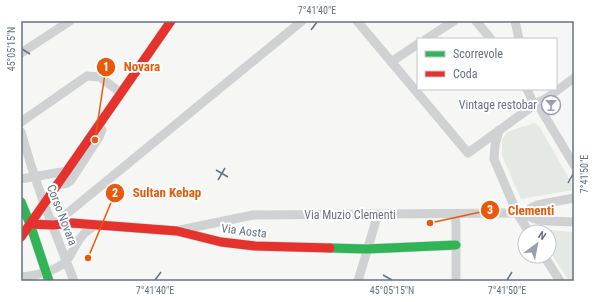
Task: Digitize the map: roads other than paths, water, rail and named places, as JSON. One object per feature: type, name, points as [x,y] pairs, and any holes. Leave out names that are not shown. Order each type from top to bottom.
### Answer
[{"type":"street","points":[[21,53],[70,21]]},
{"type":"street","points":[[53,225],[302,21]]},
{"type":"street","points":[[357,21],[468,153],[574,78]]},
{"type":"street","points":[[428,38],[454,21]]},
{"type":"street","points":[[476,21],[490,38]]},
{"type":"street","points":[[515,21],[519,38]]},
{"type":"street","points":[[21,237],[170,22]]},
{"type":"street","points":[[390,62],[417,45]]},
{"type":"street","points":[[21,122],[87,76],[100,77],[121,93]]},
{"type":"street","points":[[528,90],[574,165]]},
{"type":"street","points":[[533,90],[537,103]]},
{"type":"street","points":[[58,184],[67,184],[71,180],[99,137],[102,130],[98,126]]},
{"type":"street","points":[[499,130],[495,145],[494,159],[525,224]]},
{"type":"street","name":"Corso Novara","points":[[21,132],[44,203],[74,281]]},
{"type":"street","name":"Corso Novara","points":[[21,180],[67,171]]},
{"type":"street","points":[[521,214],[537,204],[574,198]]},
{"type":"street","points":[[21,202],[30,224],[47,277]]},
{"type":"street","points":[[358,281],[378,214]]},
{"type":"street","points":[[455,214],[456,281]]},
{"type":"street","points":[[521,214],[539,220],[574,222]]},
{"type":"street","name":"Via Muzio Clementi","points":[[178,231],[253,215],[521,214]]},
{"type":"street","name":"Via Aosta","points":[[30,224],[53,225],[72,223],[178,231],[221,242],[255,246],[367,249],[456,245]]},
{"type":"street","name":"Corso Novara","points":[[23,278],[47,277],[57,267],[66,261],[83,235],[97,225]]},
{"type":"street","points":[[549,264],[560,281]]},
{"type":"place","name":"Vintage restobar","points":[[551,105]]},
{"type":"place","name":"Novara","points":[[95,140]]},
{"type":"place","name":"Clementi","points":[[430,223]]},
{"type":"place","name":"Sultan Kebap","points":[[88,258]]}]
